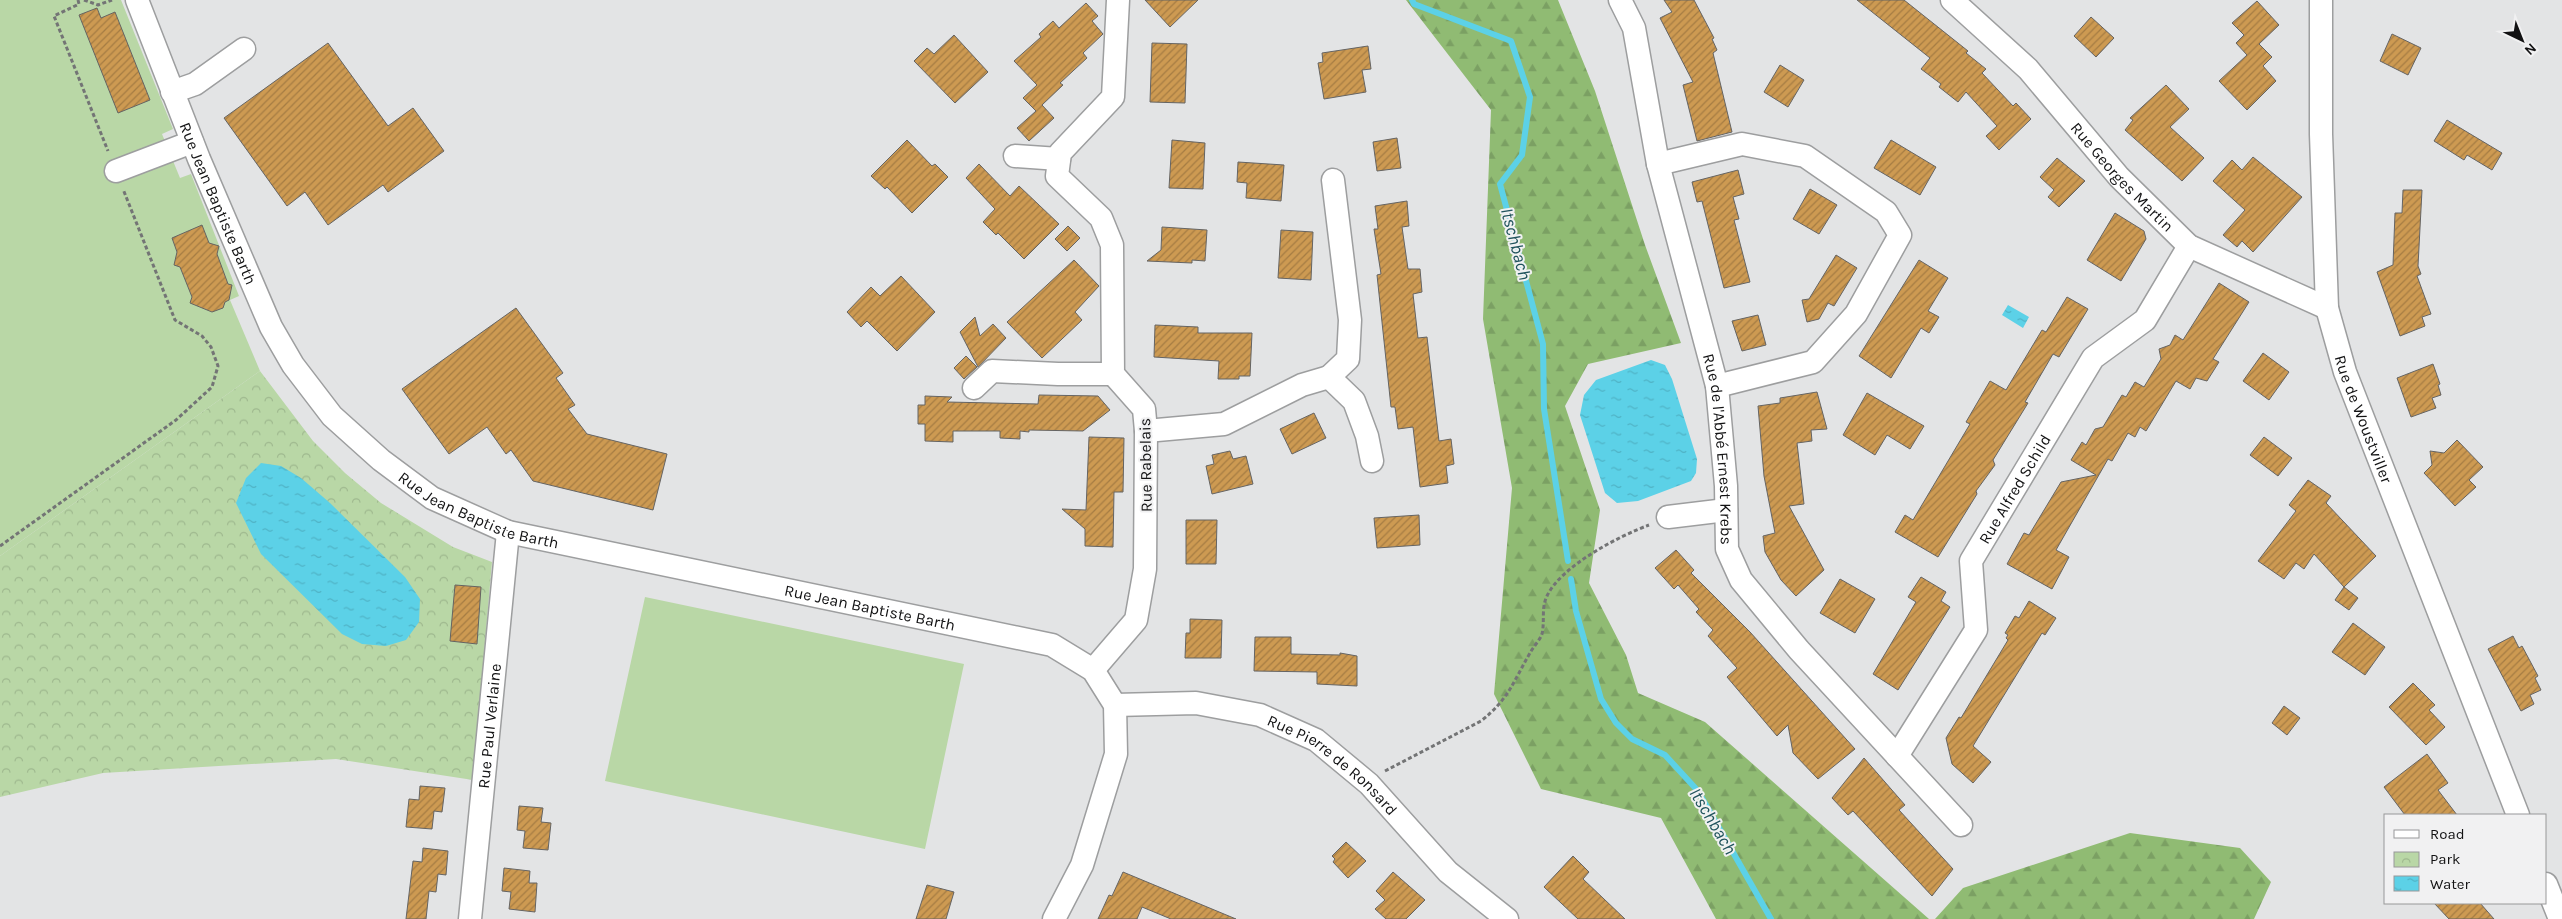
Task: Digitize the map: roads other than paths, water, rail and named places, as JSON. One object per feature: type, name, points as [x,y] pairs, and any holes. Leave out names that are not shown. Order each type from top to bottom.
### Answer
[{"type":"street","name":"Rue Jean Baptiste Barth","points":[[137,0],[192,142],[271,327],[293,365],[332,416],[382,460],[432,498],[508,532],[1052,645],[1093,670]]},
{"type":"street","points":[[974,388],[992,371],[1113,374],[1112,245],[1101,218],[1057,176],[1060,153],[1113,98],[1118,0]]},
{"type":"street","name":"Rue de l'Abbé Ernest Krebs","points":[[1620,0],[1634,28],[1658,164],[1718,386],[1727,549],[1741,580],[1799,650],[1961,825]]},
{"type":"street","name":"Rue Georges Martin","points":[[1952,0],[2028,69],[2119,177],[2189,246],[2327,308]]},
{"type":"street","name":"Rue de Woustviller","points":[[2321,0],[2321,134],[2327,308],[2345,372],[2518,814]]},
{"type":"street","points":[[172,92],[195,84],[244,49]]},
{"type":"street","points":[[116,171],[192,142]]},
{"type":"street","points":[[1658,164],[1742,144],[1805,156],[1886,212],[1900,235],[1856,314],[1813,362],[1718,386]]},
{"type":"street","points":[[1015,156],[1059,160]]},
{"type":"street","points":[[1146,431],[1224,424],[1302,385],[1329,377],[1348,359],[1350,320],[1333,180]]},
{"type":"street","name":"Rue Alfred Schild","points":[[1897,756],[1976,630],[1971,562],[2093,358],[2145,320],[2189,246]]},
{"type":"street","name":"Rue Rabelais","points":[[1093,670],[1136,620],[1145,569],[1146,431],[1144,409],[1113,374]]},
{"type":"street","points":[[1329,377],[1354,401],[1367,436],[1372,461]]},
{"type":"street","points":[[1668,517],[1726,510]]},
{"type":"street","name":"Rue Paul Verlaine","points":[[470,919],[508,532]]},
{"type":"street","points":[[1054,919],[1082,865],[1116,754],[1116,705],[1093,670]]},
{"type":"street","name":"Rue Pierre de Ronsard","points":[[1116,705],[1196,703],[1260,715],[1316,740],[1365,780],[1448,872],[1507,919]]},
{"type":"street","points":[[2547,886],[2560,919]]},
{"type":"water","points":[[2008,305],[2029,317],[2023,328],[2002,315]]},
{"type":"water","points":[[1651,360],[1665,365],[1672,379],[1697,459],[1696,473],[1691,481],[1638,501],[1617,503],[1605,493],[1580,415],[1584,395],[1596,380]]},
{"type":"water","points":[[261,463],[281,466],[301,478],[330,503],[405,577],[420,599],[419,622],[406,640],[386,646],[362,644],[342,634],[261,554],[236,503],[246,478]]},
{"type":"waterway","name":"Itschbach","points":[[1412,0],[1414,4],[1511,41],[1530,97],[1522,155],[1500,184],[1543,344],[1544,409],[1568,561]]},
{"type":"waterway","name":"Itschbach","points":[[1571,579],[1576,611],[1601,699],[1616,723],[1632,739],[1665,755],[1698,791],[1771,919]]}]
